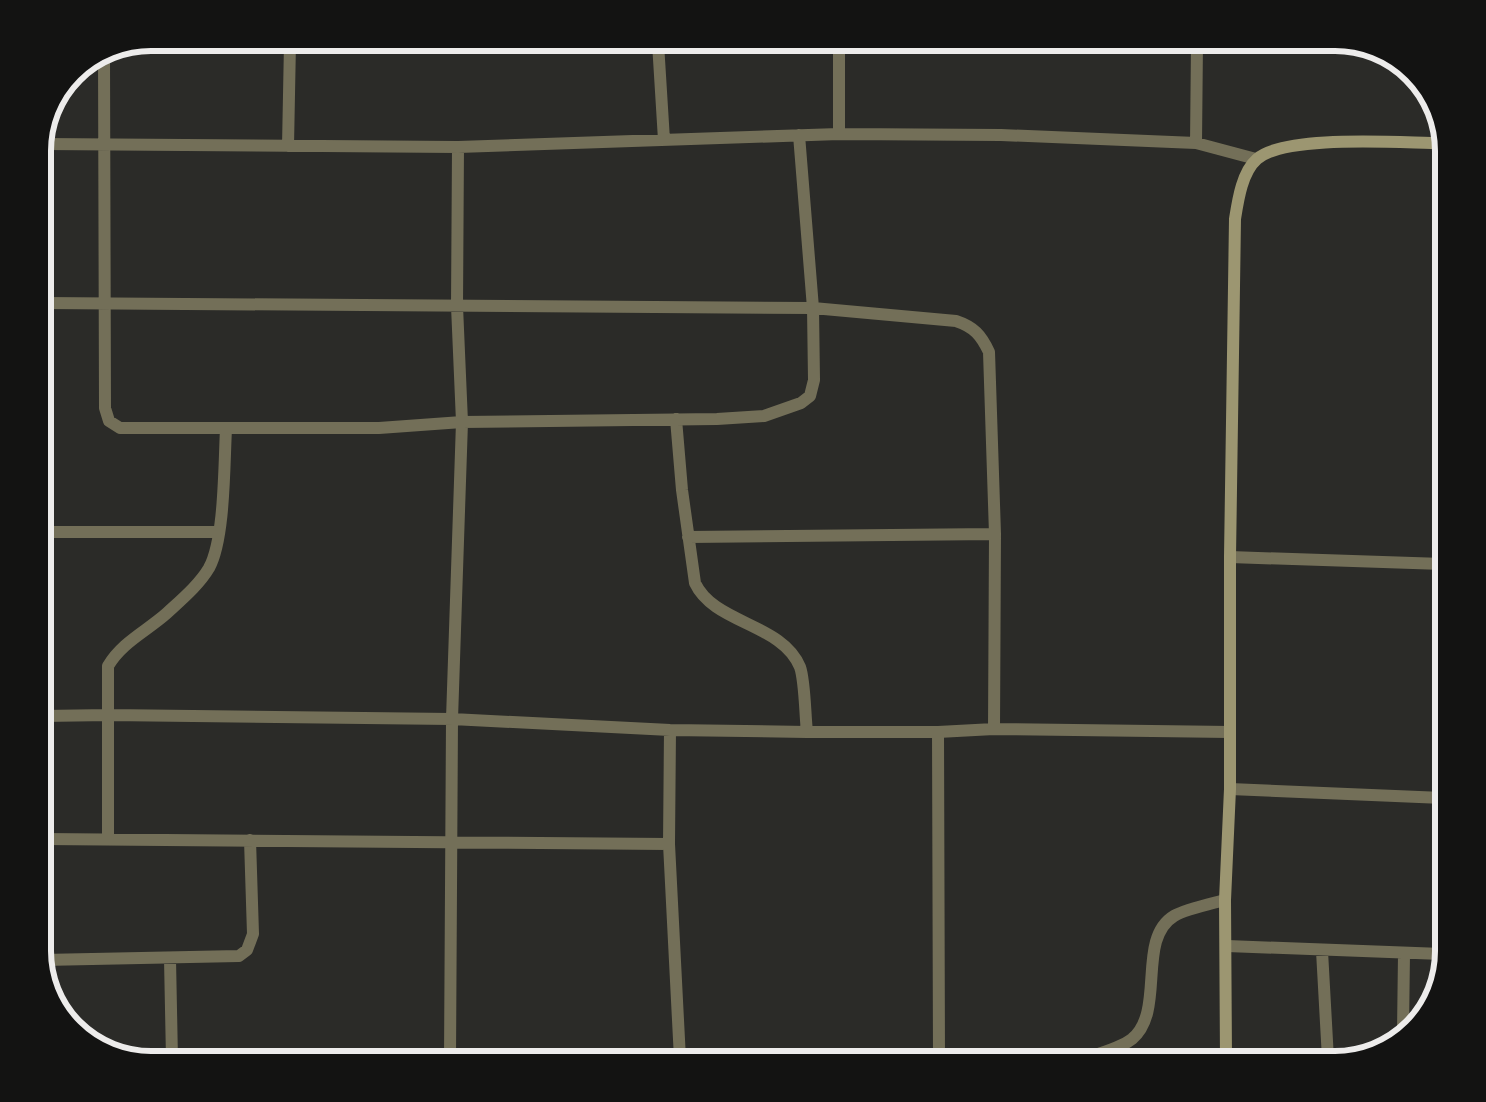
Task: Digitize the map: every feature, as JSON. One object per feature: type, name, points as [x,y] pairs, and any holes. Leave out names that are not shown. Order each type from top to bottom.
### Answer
[{"type":"main road","points":[[1226,1051],[1227,946],[1224,900],[1230,789],[1230,557],[1235,219],[1245,179],[1256,159],[1277,147],[1306,143],[1434,144]]},
{"type":"street","points":[[288,146],[290,51]]},
{"type":"street","points":[[659,51],[664,140]]},
{"type":"street","points":[[839,51],[839,134]]},
{"type":"street","points":[[1196,144],[1197,51]]},
{"type":"street","points":[[104,64],[105,408],[109,421],[120,428],[379,428],[462,422],[717,420],[764,416],[801,403],[810,396],[814,380],[813,308],[799,136]]},
{"type":"street","points":[[51,144],[458,147],[839,134],[1001,135],[1196,144],[1256,159]]},
{"type":"street","points":[[450,1051],[452,719],[462,422],[457,306],[458,147]]},
{"type":"street","points":[[51,303],[813,308],[956,321],[971,326],[981,336],[989,352],[995,534],[994,729]]},
{"type":"street","points":[[676,419],[688,537],[695,583],[700,594],[779,642],[791,652],[800,668],[807,732]]},
{"type":"street","points":[[108,839],[108,666],[115,654],[126,643],[154,624],[184,597],[209,568],[220,532],[226,429]]},
{"type":"street","points":[[51,532],[220,532]]},
{"type":"street","points":[[688,537],[995,534]]},
{"type":"street","points":[[1230,557],[1435,564]]},
{"type":"street","points":[[51,716],[109,714],[452,719],[670,730],[807,732],[938,732],[994,729],[1230,732]]},
{"type":"street","points":[[670,730],[669,844],[680,1051]]},
{"type":"street","points":[[938,732],[939,1051]]},
{"type":"street","points":[[1230,789],[1435,798]]},
{"type":"street","points":[[51,839],[669,844]]},
{"type":"street","points":[[51,960],[170,959],[239,956],[247,950],[253,934],[250,840]]},
{"type":"street","points":[[1104,1051],[1131,1040],[1143,1026],[1149,1006],[1154,952],[1160,931],[1173,916],[1224,900]]},
{"type":"street","points":[[1227,946],[1435,954]]},
{"type":"street","points":[[1322,951],[1328,1051]]},
{"type":"street","points":[[1403,1024],[1404,954]]},
{"type":"street","points":[[170,959],[172,1051]]}]
